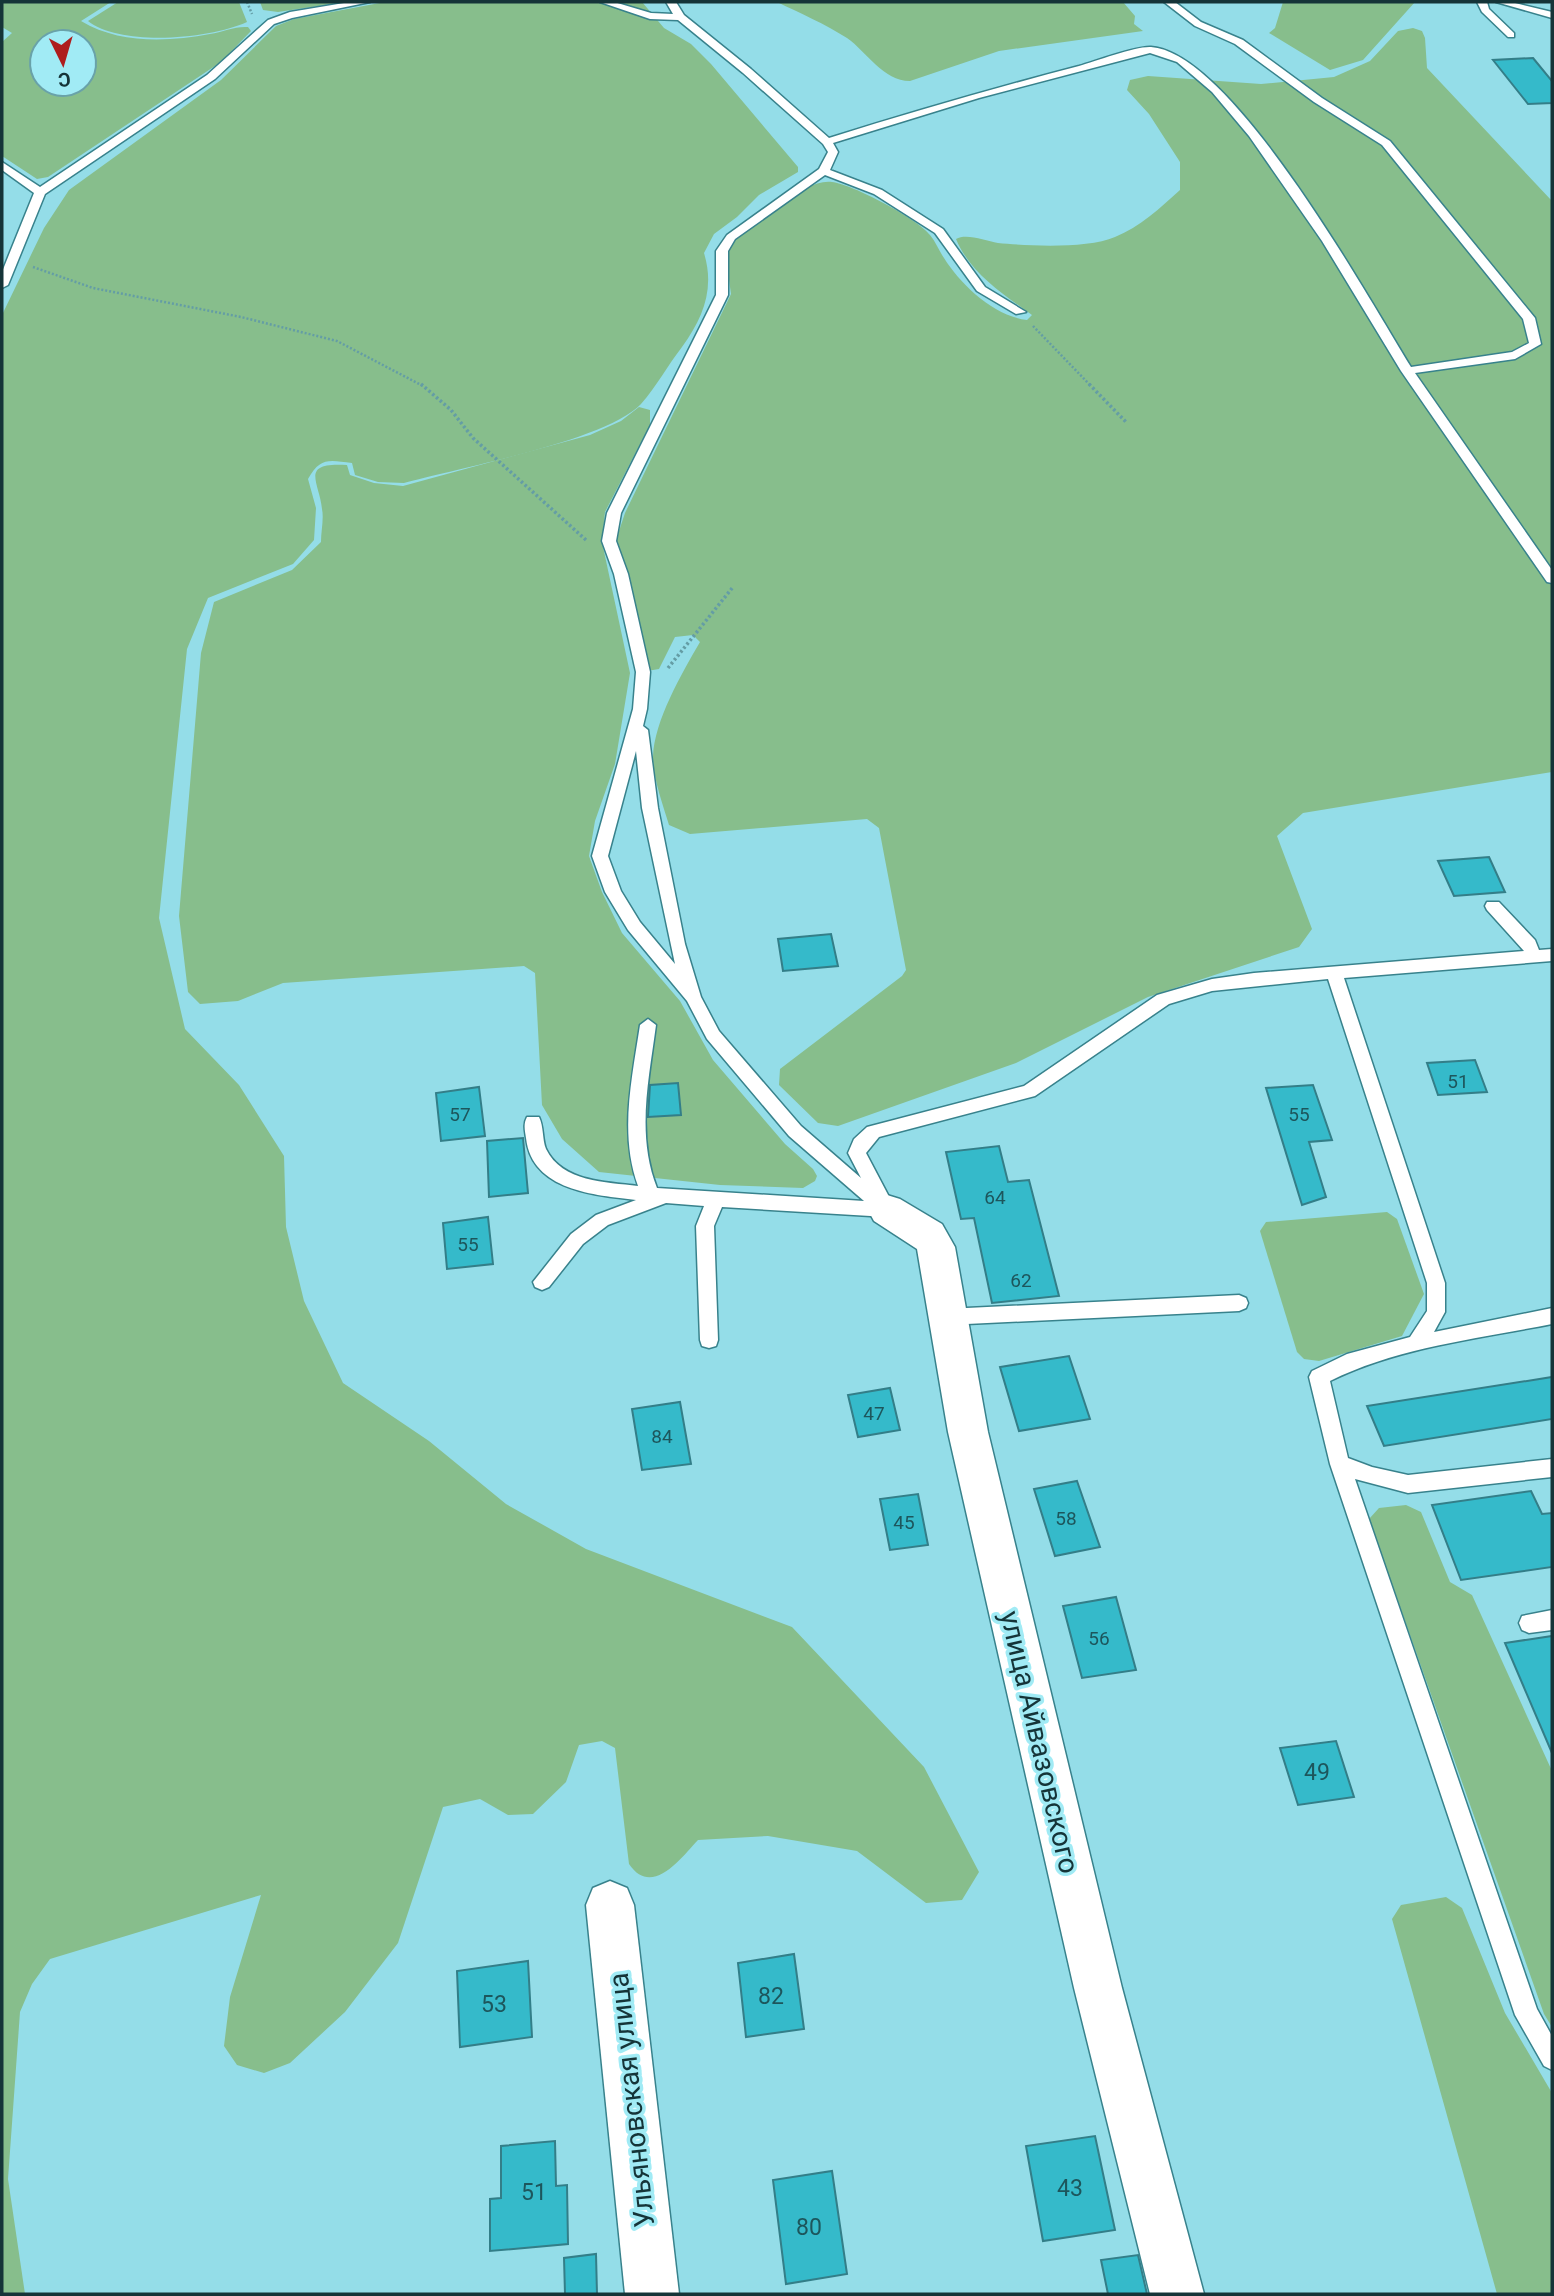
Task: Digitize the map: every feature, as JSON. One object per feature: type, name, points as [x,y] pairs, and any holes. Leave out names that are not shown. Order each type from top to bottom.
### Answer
[{"type":"street","name":"улица Айвазовского","points":[[887,1210],[929,1236],[936,1247],[968,1432],[1098,1989],[1177,2294]]},
{"type":"street","name":"Ульяновская улица","points":[[610,1905],[652,2294]]},
{"type":"lane","points":[[2,285],[40,192],[211,77],[271,22],[290,15],[365,2]]},
{"type":"lane","points":[[605,2],[650,16],[680,17]]},
{"type":"lane","points":[[671,2],[680,17],[747,71],[827,142],[833,152],[824,171],[730,237],[722,251],[722,295],[614,513],[609,541],[621,574],[643,672],[640,709],[642,758],[650,808],[677,944],[693,997],[713,1035],[795,1131],[887,1210]]},
{"type":"lane","points":[[1170,2],[1198,24],[1239,42],[1318,100],[1386,143],[1529,318],[1535,344],[1515,355],[1407,371]]},
{"type":"lane","points":[[1482,2],[1485,10],[1511,35]]},
{"type":"lane","points":[[1501,2],[1552,15]]},
{"type":"lane","points":[[827,142],[1037,79],[1150,50],[1170,53],[1195,68],[1230,103],[1323,232],[1407,371],[1552,579]]},
{"type":"lane","points":[[2,165],[40,192]]},
{"type":"lane","points":[[824,171],[878,192],[939,231],[981,289],[1020,312]]},
{"type":"lane","points":[[640,709],[600,856],[613,892],[634,926],[693,997]]},
{"type":"lane","points":[[1493,906],[1529,944],[1533,955]]},
{"type":"lane","points":[[887,1210],[857,1153],[860,1144],[873,1132],[1029,1091],[1163,999],[1212,985],[1254,979],[1552,955]]},
{"type":"lane","points":[[1335,974],[1436,1283],[1436,1312],[1416,1343]]},
{"type":"lane","points":[[648,1026],[636,1132],[642,1176],[658,1195]]},
{"type":"lane","points":[[533,1122],[536,1147],[549,1169],[585,1187],[658,1195],[887,1210]]},
{"type":"lane","points":[[542,1282],[577,1240],[602,1220],[658,1195]]},
{"type":"lane","points":[[709,1340],[705,1226],[716,1199]]},
{"type":"lane","points":[[946,1317],[1239,1303]]},
{"type":"lane","points":[[1552,1316],[1416,1343],[1354,1360],[1319,1377],[1340,1464],[1527,2015],[1552,2058]]},
{"type":"lane","points":[[1340,1464],[1371,1476],[1408,1483],[1552,1468]]},
{"type":"lane","points":[[1529,1623],[1552,1620]]},
{"type":"path","points":[[13,258],[52,276],[93,288],[241,317],[337,341],[416,380],[451,410],[473,438],[586,539],[595,561],[621,574]]},
{"type":"path","points":[[1020,312],[1126,422]]},
{"type":"path","points":[[686,644],[733,587]]},
{"type":"green space","points":[[2,2],[111,2],[81,21],[96,28],[28,28],[28,98],[98,98],[98,29],[111,34],[144,39],[194,37],[243,27],[248,27],[251,31],[221,62],[48,177],[37,179],[2,156],[2,42],[12,33],[2,27]]},
{"type":"green space","points":[[118,2],[239,2],[247,22],[211,33],[166,38],[122,35],[88,21]]},
{"type":"green space","points":[[260,2],[345,2],[278,12],[263,10]]},
{"type":"green space","points":[[385,2],[642,2],[664,28],[691,44],[711,64],[798,167],[798,172],[759,195],[737,217],[714,234],[704,253],[707,291],[696,325],[641,404],[623,417],[597,430],[530,452],[404,483],[378,482],[355,475],[352,463],[321,463],[308,479],[316,508],[314,540],[293,564],[208,598],[187,649],[159,918],[185,1029],[239,1085],[284,1156],[286,1227],[304,1301],[343,1383],[429,1441],[506,1504],[586,1549],[792,1627],[924,1767],[979,1872],[962,1900],[926,1903],[857,1851],[768,1836],[698,1840],[666,1872],[647,1877],[629,1864],[615,1748],[602,1741],[579,1745],[566,1782],[533,1814],[508,1815],[480,1799],[443,1807],[398,1943],[345,2012],[290,2063],[264,2073],[237,2065],[224,2046],[230,1997],[261,1895],[50,1959],[32,1984],[20,2012],[8,2179],[25,2294],[2,2294],[2,315],[44,228],[69,190],[221,80],[276,26],[294,19]]},
{"type":"green space","points":[[777,2],[1123,2],[1135,16],[1134,24],[1143,31],[999,51],[910,81],[900,80],[883,71],[847,38]]},
{"type":"green space","points":[[1283,2],[1415,2],[1363,60],[1330,70],[1269,33],[1275,28]]},
{"type":"green space","points":[[1413,28],[1422,31],[1425,38],[1427,68],[1552,201],[1552,772],[1303,813],[1277,836],[1312,929],[1299,947],[1148,997],[1016,1063],[838,1126],[818,1123],[779,1085],[780,1069],[902,976],[906,970],[879,828],[867,819],[690,834],[669,825],[655,774],[655,743],[670,698],[700,642],[693,635],[675,637],[659,669],[647,671],[630,578],[616,540],[625,513],[731,294],[725,251],[738,236],[806,188],[825,182],[841,184],[869,195],[923,228],[951,268],[979,298],[1002,312],[1027,320],[1032,315],[999,291],[979,272],[956,239],[971,237],[998,243],[1041,246],[1103,241],[1124,233],[1141,222],[1180,190],[1180,162],[1149,114],[1127,90],[1130,80],[1148,76],[1261,84],[1334,77],[1370,61],[1398,31]]},
{"type":"green space","points":[[639,407],[650,410],[650,425],[605,512],[602,542],[630,673],[615,764],[595,821],[589,856],[602,892],[622,933],[680,1001],[713,1060],[785,1144],[813,1169],[817,1176],[815,1181],[803,1188],[720,1185],[599,1172],[562,1139],[542,1105],[535,973],[524,966],[283,983],[238,1001],[200,1004],[188,992],[179,916],[201,653],[214,602],[292,570],[321,542],[323,513],[315,475],[322,467],[347,465],[350,475],[374,483],[403,486],[590,435],[621,421]]},
{"type":"green space","points":[[1387,1212],[1397,1219],[1424,1294],[1402,1336],[1319,1361],[1304,1359],[1297,1352],[1260,1231],[1266,1222]]},
{"type":"green space","points":[[1406,1505],[1421,1512],[1450,1582],[1472,1595],[1552,1771],[1552,2027],[1544,2014],[1369,1519],[1379,1508]]},
{"type":"green space","points":[[1446,1897],[1462,1908],[1505,2013],[1552,2093],[1552,2294],[1497,2294],[1392,1919],[1401,1905]]},
{"type":"building","points":[[1533,58],[1552,81],[1552,103],[1528,104],[1493,60]]},
{"type":"building","points":[[1489,857],[1505,892],[1454,896],[1438,861]]},
{"type":"building","points":[[831,934],[838,966],[783,971],[778,939]]},
{"type":"building","points":[[1475,1060],[1487,1092],[1438,1095],[1427,1063]]},
{"type":"building","points":[[678,1083],[681,1115],[648,1117],[650,1085]]},
{"type":"building","points":[[1313,1085],[1332,1140],[1309,1142],[1326,1197],[1302,1205],[1266,1088]]},
{"type":"building","points":[[479,1087],[485,1136],[441,1141],[436,1093]]},
{"type":"building","points":[[523,1138],[528,1193],[489,1197],[487,1141]]},
{"type":"building","points":[[999,1146],[1008,1182],[1029,1180],[1059,1296],[992,1303],[974,1218],[961,1219],[946,1152]]},
{"type":"building","points":[[488,1217],[493,1264],[447,1269],[443,1223]]},
{"type":"building","points":[[1069,1356],[1090,1419],[1019,1431],[1000,1367]]},
{"type":"building","points":[[1552,1377],[1552,1419],[1384,1446],[1367,1406]]},
{"type":"building","points":[[890,1388],[900,1430],[858,1437],[848,1395]]},
{"type":"building","points":[[680,1402],[691,1464],[642,1470],[632,1409]]},
{"type":"building","points":[[1077,1481],[1100,1547],[1055,1556],[1034,1489]]},
{"type":"building","points":[[1531,1491],[1542,1514],[1552,1513],[1552,1567],[1461,1580],[1432,1505]]},
{"type":"building","points":[[918,1494],[928,1545],[890,1550],[880,1499]]},
{"type":"building","points":[[1116,1597],[1136,1670],[1082,1678],[1063,1606]]},
{"type":"building","points":[[1552,1636],[1552,1753],[1505,1643]]},
{"type":"building","points":[[1336,1741],[1354,1797],[1298,1805],[1280,1748]]},
{"type":"building","points":[[794,1954],[804,2029],[746,2037],[738,1963]]},
{"type":"building","points":[[528,1961],[532,2037],[460,2047],[457,1971]]},
{"type":"building","points":[[1095,2136],[1115,2230],[1043,2241],[1026,2146]]},
{"type":"building","points":[[555,2141],[556,2186],[567,2185],[568,2244],[490,2251],[490,2199],[501,2198],[501,2146]]},
{"type":"building","points":[[832,2171],[847,2274],[786,2284],[773,2180]]},
{"type":"building","points":[[596,2254],[597,2294],[565,2294],[564,2258]]},
{"type":"building","points":[[1138,2255],[1147,2294],[1108,2294],[1101,2260]]}]
